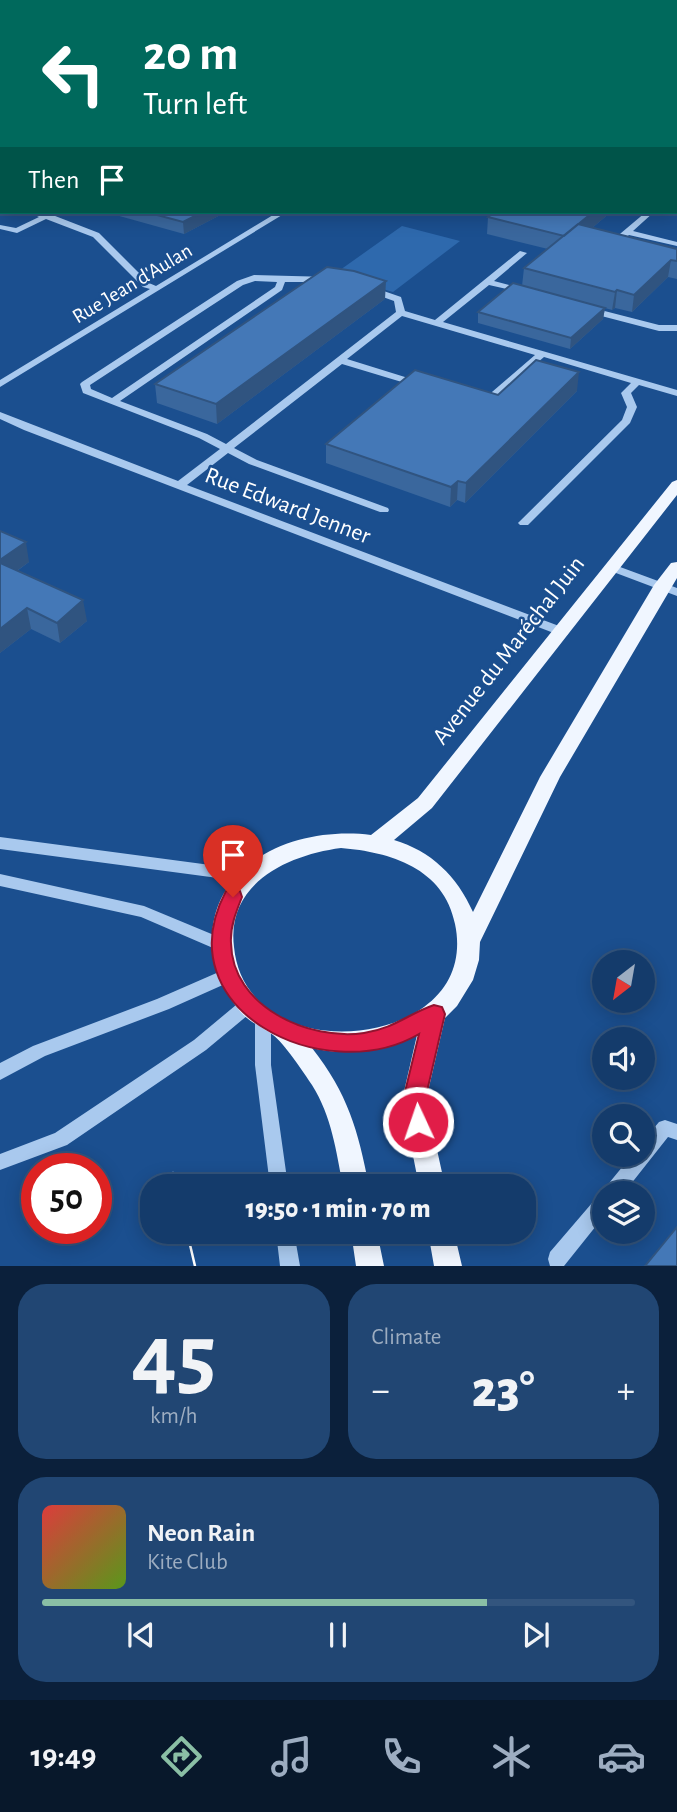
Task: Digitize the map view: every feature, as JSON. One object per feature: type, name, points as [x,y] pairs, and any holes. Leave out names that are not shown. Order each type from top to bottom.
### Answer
[{"type":"main road","name":"Avenue du Maréchal Juin","points":[[376,843],[425,803],[677,485]]},
{"type":"main road","points":[[265,1017],[321,1041],[362,1042],[402,1033],[434,1014],[451,997],[469,959],[471,939],[550,777],[670,589],[677,567]]},
{"type":"main road","points":[[354,1174],[345,1128],[321,1077],[228,975],[220,945],[223,920],[233,897],[248,876],[275,857],[307,844],[341,839],[376,843],[412,855],[442,877],[462,905],[471,939]]},
{"type":"main road","points":[[429,1174],[414,1100],[434,1014]]},
{"type":"main road","points":[[366,1244],[369,1266]]},
{"type":"main road","points":[[444,1244],[449,1266]]},
{"type":"street","points":[[40,214],[96,235],[146,285],[156,289]]},
{"type":"street","name":"Rue Jean d'Aulan","points":[[0,384],[280,214]]},
{"type":"street","points":[[610,246],[648,214]]},
{"type":"street","points":[[0,227],[17,232],[47,216]]},
{"type":"street","points":[[626,232],[677,244]]},
{"type":"street","points":[[437,323],[523,253]]},
{"type":"street","points":[[334,279],[254,278],[240,283],[85,384],[86,391],[203,436],[253,463],[384,510]]},
{"type":"street","points":[[112,402],[279,288],[282,280]]},
{"type":"street","points":[[488,282],[527,293]]},
{"type":"street","points":[[367,288],[398,299],[401,313]]},
{"type":"street","points":[[580,307],[659,328],[677,328]]},
{"type":"street","points":[[401,313],[677,393]]},
{"type":"street","points":[[179,486],[401,313]]},
{"type":"street","points":[[476,402],[488,400],[542,354]]},
{"type":"street","points":[[341,360],[427,386]]},
{"type":"street","points":[[524,523],[626,421],[632,407],[626,393],[637,382]]},
{"type":"street","name":"Rue Edward Jenner","points":[[0,415],[563,632]]},
{"type":"street","points":[[611,568],[670,589]]},
{"type":"street","points":[[0,842],[248,876]]},
{"type":"street","points":[[0,880],[144,912],[220,945]]},
{"type":"street","points":[[0,1072],[19,1059],[163,1004],[228,975]]},
{"type":"street","points":[[0,1162],[61,1139],[200,1045],[265,1017],[263,1065],[277,1174]]},
{"type":"street","points":[[622,1181],[665,1128],[677,1132]]},
{"type":"street","points":[[557,1259],[592,1217]]},
{"type":"street","points":[[287,1244],[290,1266]]},
{"type":"shaded area","points":[[402,226],[460,241],[393,292],[333,275]]},
{"type":"building","points":[[153,214],[199,214],[183,222]]},
{"type":"building","points":[[492,214],[591,214],[564,236],[488,217]]},
{"type":"building","points":[[578,224],[677,249],[677,261],[671,260],[634,295],[524,268]]},
{"type":"building","points":[[327,267],[354,271],[386,281],[216,404],[155,384]]},
{"type":"building","points":[[513,283],[605,308],[571,338],[478,312]]},
{"type":"building","points":[[536,360],[579,372],[466,483],[458,481],[451,487],[326,444],[415,370],[498,395]]},
{"type":"building","points":[[0,531],[26,542],[0,560]]},
{"type":"building","points":[[0,563],[83,600],[57,623],[27,608],[0,629]]},
{"type":"building","points":[[677,1227],[677,1266],[645,1266]]},
{"type":"tram line","points":[[190,1244],[195,1266]]},
{"type":"route","points":[[233,897],[223,920],[220,945],[228,975],[248,1005],[263,1018],[282,1029],[321,1041],[362,1042],[402,1033],[434,1014],[414,1100],[418,1122]]}]
